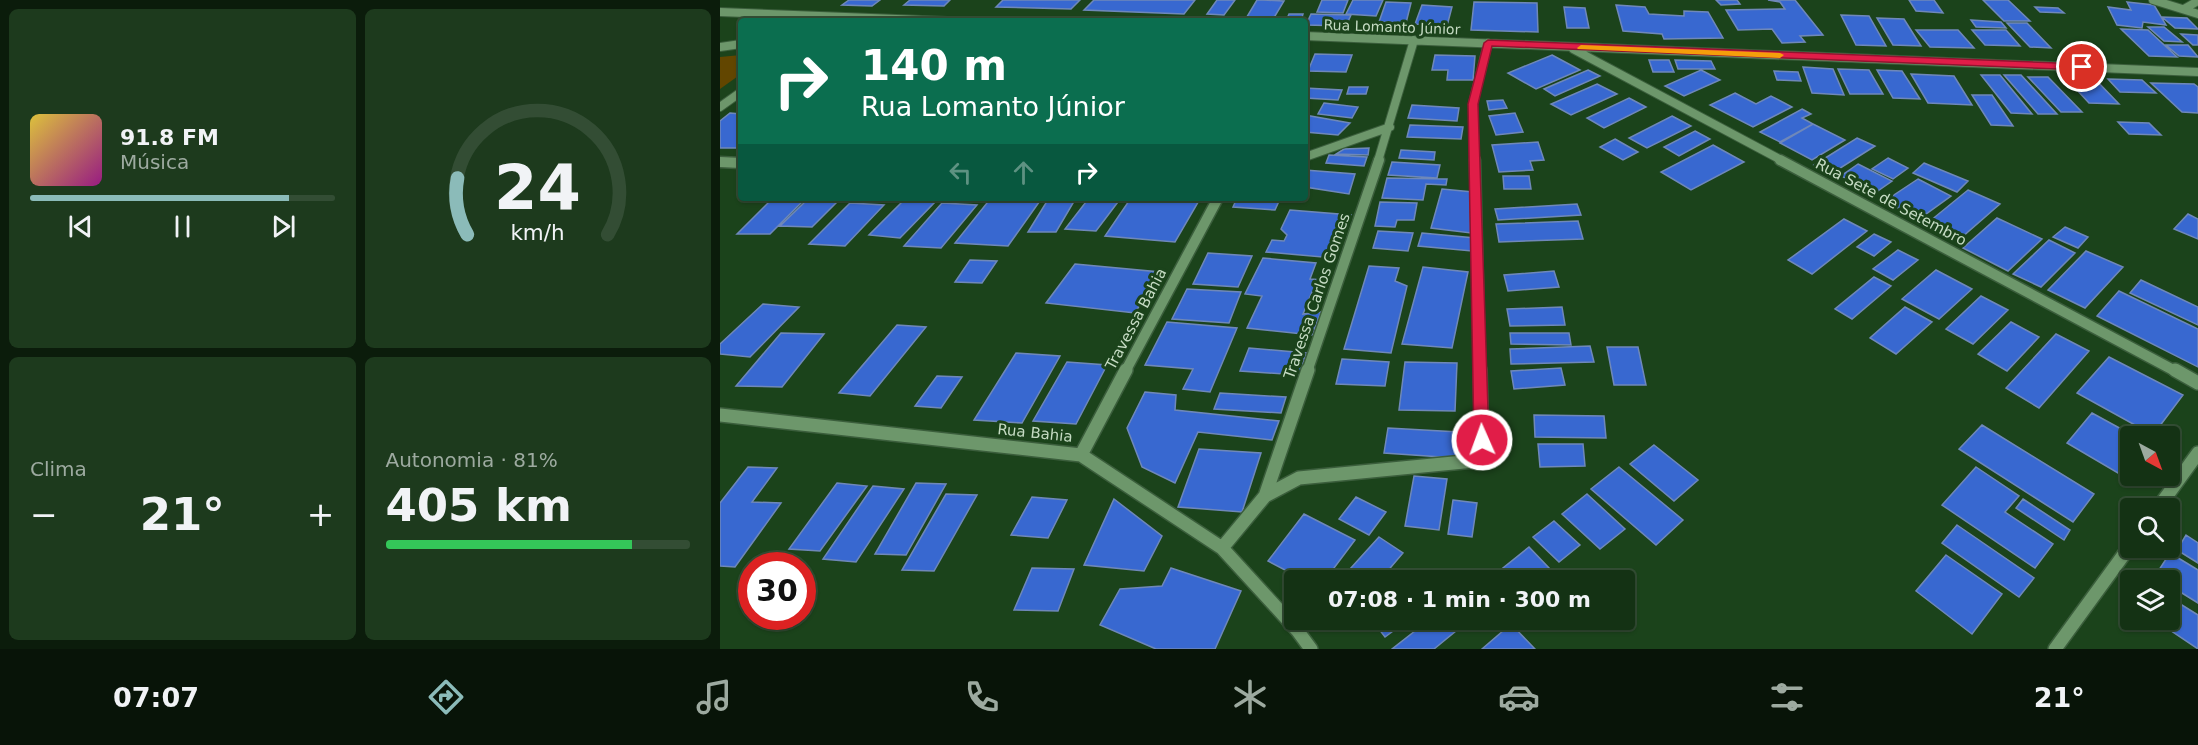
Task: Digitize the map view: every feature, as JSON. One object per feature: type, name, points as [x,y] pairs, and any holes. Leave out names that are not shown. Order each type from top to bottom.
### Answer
[{"type":"street","points":[[2154,0],[2198,14]]},
{"type":"street","points":[[2184,9],[2198,1]]},
{"type":"street","points":[[720,12],[894,18]]},
{"type":"street","points":[[836,18],[840,15]]},
{"type":"street","name":"Rua Lomanto Júnior","points":[[1308,36],[2198,72]]},
{"type":"street","name":"Travessa Carlos Gomes","points":[[1222,548],[1265,496],[1390,127],[1414,40]]},
{"type":"street","points":[[1265,496],[1299,478],[1474,460],[1482,440],[1473,104],[1488,43]]},
{"type":"street","points":[[720,47],[738,44]]},
{"type":"street","name":"Rua Sete de Setembro","points":[[1570,47],[2198,383]]},
{"type":"street","points":[[720,108],[738,94]]},
{"type":"street","points":[[1308,156],[1390,127]]},
{"type":"street","points":[[720,162],[738,163]]},
{"type":"street","name":"Travessa Bahia","points":[[1081,455],[1216,201]]},
{"type":"street","name":"Rua Bahia","points":[[720,414],[1081,455],[1222,548],[1297,630],[1311,649]]},
{"type":"street","points":[[2165,498],[2198,453]]},
{"type":"street","points":[[2055,649],[2121,558]]},
{"type":"shaded area","points":[[738,55],[738,76],[720,89],[720,57]]},
{"type":"building","points":[[849,0],[880,0],[872,6],[842,5]]},
{"type":"building","points":[[910,0],[950,0],[944,6],[904,5]]},
{"type":"building","points":[[1003,0],[1080,0],[1071,9],[996,7]]},
{"type":"building","points":[[1094,0],[1195,0],[1184,14],[1084,10]]},
{"type":"building","points":[[1217,0],[1235,0],[1224,15],[1207,14]]},
{"type":"building","points":[[1257,0],[1284,1],[1274,18],[1246,18]]},
{"type":"building","points":[[1322,0],[1348,0],[1343,13],[1317,12]]},
{"type":"building","points":[[1353,0],[1383,0],[1376,16],[1346,14]]},
{"type":"building","points":[[1716,0],[1737,0],[1740,4],[1721,5]]},
{"type":"building","points":[[1768,0],[1795,0],[1823,35],[1800,36],[1805,42],[1782,43],[1772,29],[1738,30],[1726,10],[1785,9],[1780,2]]},
{"type":"building","points":[[1909,0],[1934,0],[1943,13],[1916,11]]},
{"type":"building","points":[[1983,0],[2008,0],[2030,21],[2004,21]]},
{"type":"building","points":[[1386,2],[1411,3],[1406,23],[1379,22]]},
{"type":"building","points":[[1474,2],[1537,3],[1538,32],[1471,30]]},
{"type":"building","points":[[2127,2],[2154,5],[2166,25],[2143,22],[2142,28],[2117,25],[2108,7],[2131,10]]},
{"type":"building","points":[[1422,5],[1452,7],[1447,26],[1415,24]]},
{"type":"building","points":[[1616,5],[1645,7],[1649,14],[1684,16],[1684,11],[1708,12],[1723,38],[1664,39],[1662,34],[1623,31]]},
{"type":"building","points":[[1564,7],[1585,8],[1589,28],[1567,28]]},
{"type":"building","points":[[2035,7],[2058,8],[2064,13],[2040,12]]},
{"type":"building","points":[[1289,14],[1303,14],[1302,18],[1287,18]]},
{"type":"building","points":[[1311,14],[1351,15],[1346,26],[1308,25]]},
{"type":"building","points":[[1841,15],[1869,16],[1886,46],[1856,45]]},
{"type":"building","points":[[2162,17],[2187,18],[2198,29],[2175,28]]},
{"type":"building","points":[[1877,18],[1904,19],[1921,46],[1893,45]]},
{"type":"building","points":[[1971,20],[2001,22],[2006,28],[1976,27]]},
{"type":"building","points":[[2007,23],[2027,23],[2051,48],[2030,47]]},
{"type":"building","points":[[2148,27],[2164,27],[2182,42],[2164,41]]},
{"type":"building","points":[[2121,29],[2148,30],[2177,57],[2149,56]]},
{"type":"building","points":[[1916,30],[1958,30],[1974,48],[1930,47]]},
{"type":"building","points":[[1972,30],[2006,30],[2020,46],[1985,45]]},
{"type":"building","points":[[2181,34],[2198,35],[2198,45],[2193,45]]},
{"type":"building","points":[[2166,45],[2188,45],[2198,57],[2179,56]]},
{"type":"building","points":[[1315,54],[1352,55],[1346,72],[1308,71]]},
{"type":"building","points":[[1435,55],[1475,56],[1473,80],[1447,80],[1448,70],[1432,70]]},
{"type":"building","points":[[1552,55],[1580,70],[1536,89],[1508,73]]},
{"type":"building","points":[[1649,60],[1669,60],[1674,72],[1653,72]]},
{"type":"building","points":[[1675,60],[1711,61],[1715,69],[1678,69]]},
{"type":"building","points":[[1803,67],[1833,69],[1844,95],[1812,93]]},
{"type":"building","points":[[1838,69],[1869,70],[1883,94],[1850,94]]},
{"type":"building","points":[[1588,70],[1600,76],[1555,96],[1544,89]]},
{"type":"building","points":[[1701,70],[1720,80],[1684,96],[1665,86]]},
{"type":"building","points":[[1877,70],[1902,71],[1920,99],[1893,98]]},
{"type":"building","points":[[1774,71],[1798,72],[1801,81],[1777,80]]},
{"type":"building","points":[[1911,74],[1954,76],[1972,105],[1928,103]]},
{"type":"building","points":[[1981,75],[2000,75],[2032,114],[2011,113]]},
{"type":"building","points":[[2004,75],[2021,75],[2057,114],[2038,114]]},
{"type":"building","points":[[2028,77],[2048,77],[2082,112],[2061,112]]},
{"type":"building","points":[[2065,77],[2094,78],[2119,104],[2089,103]]},
{"type":"building","points":[[2108,79],[2142,80],[2156,93],[2120,92]]},
{"type":"building","points":[[2151,83],[2194,84],[2198,87],[2198,113],[2182,112]]},
{"type":"building","points":[[1597,84],[1617,94],[1571,115],[1551,104]]},
{"type":"building","points":[[1349,87],[1368,87],[1366,94],[1347,94]]},
{"type":"building","points":[[1308,88],[1342,90],[1338,100],[1308,98]]},
{"type":"building","points":[[1735,93],[1756,104],[1771,96],[1792,107],[1753,127],[1710,105]]},
{"type":"building","points":[[1972,95],[1992,95],[2013,126],[1991,125]]},
{"type":"building","points":[[1629,98],[1646,107],[1604,128],[1587,118]]},
{"type":"building","points":[[1503,100],[1507,108],[1489,110],[1487,101]]},
{"type":"building","points":[[1324,103],[1358,107],[1352,118],[1318,114]]},
{"type":"building","points":[[1412,105],[1459,108],[1457,121],[1408,118]]},
{"type":"building","points":[[1802,109],[1811,114],[1802,118],[1813,124],[1780,142],[1760,132]]},
{"type":"building","points":[[730,113],[738,114],[738,148],[720,148],[720,121]]},
{"type":"building","points":[[1515,113],[1523,132],[1496,135],[1489,116]]},
{"type":"building","points":[[1308,116],[1350,123],[1338,135],[1308,132]]},
{"type":"building","points":[[1672,116],[1691,126],[1647,148],[1629,138]]},
{"type":"building","points":[[2118,122],[2149,123],[2161,135],[2129,134]]},
{"type":"building","points":[[1813,124],[1845,140],[1812,160],[1780,143]]},
{"type":"building","points":[[1410,125],[1463,127],[1461,139],[1407,137]]},
{"type":"building","points":[[1695,131],[1710,139],[1679,156],[1664,147]]},
{"type":"building","points":[[1857,138],[1875,146],[1831,174],[1814,165]]},
{"type":"building","points":[[1615,139],[1638,152],[1623,160],[1600,147]]},
{"type":"building","points":[[1538,142],[1544,160],[1530,161],[1533,170],[1499,172],[1492,145]]},
{"type":"building","points":[[1713,145],[1744,162],[1691,190],[1661,172]]},
{"type":"building","points":[[1369,148],[1368,155],[1336,154],[1344,149]]},
{"type":"building","points":[[1401,150],[1435,152],[1434,160],[1399,158]]},
{"type":"building","points":[[1329,155],[1367,157],[1364,166],[1326,163]]},
{"type":"building","points":[[1888,158],[1908,168],[1893,179],[1872,169]]},
{"type":"building","points":[[1392,162],[1440,165],[1437,178],[1388,175]]},
{"type":"building","points":[[1924,163],[1968,181],[1957,192],[1913,173]]},
{"type":"building","points":[[1858,164],[1892,181],[1875,193],[1841,176]]},
{"type":"building","points":[[1308,170],[1355,174],[1349,194],[1308,187]]},
{"type":"building","points":[[1503,176],[1529,176],[1531,189],[1504,189]]},
{"type":"building","points":[[1387,178],[1447,179],[1446,185],[1426,184],[1423,200],[1382,198]]},
{"type":"building","points":[[1918,179],[1951,196],[1919,219],[1885,201]]},
{"type":"building","points":[[1442,189],[1473,192],[1471,233],[1431,228]]},
{"type":"building","points":[[1968,190],[2000,204],[1962,237],[1930,221]]},
{"type":"building","points":[[770,201],[803,201],[770,234],[737,234]]},
{"type":"building","points":[[806,201],[838,201],[812,227],[780,226]]},
{"type":"building","points":[[903,201],[935,202],[900,238],[869,235]]},
{"type":"building","points":[[989,201],[1040,201],[1008,246],[955,243]]},
{"type":"building","points":[[1047,201],[1074,201],[1056,232],[1028,232]]},
{"type":"building","points":[[1087,201],[1119,201],[1096,231],[1065,229]]},
{"type":"building","points":[[1129,201],[1199,201],[1175,242],[1105,236]]},
{"type":"building","points":[[1236,201],[1279,201],[1275,210],[1233,207]]},
{"type":"building","points":[[1380,202],[1417,203],[1414,220],[1397,220],[1395,227],[1375,226]]},
{"type":"building","points":[[850,203],[884,205],[845,246],[809,244]]},
{"type":"building","points":[[942,203],[977,205],[941,248],[904,246]]},
{"type":"building","points":[[1577,204],[1581,215],[1498,220],[1495,209]]},
{"type":"building","points":[[1290,210],[1351,215],[1334,258],[1266,252],[1272,240],[1284,241],[1287,235],[1281,229]]},
{"type":"building","points":[[2188,214],[2198,219],[2198,239],[2174,229]]},
{"type":"building","points":[[1997,218],[2042,239],[2008,271],[1963,248]]},
{"type":"building","points":[[1844,219],[1867,231],[1812,274],[1788,260]]},
{"type":"building","points":[[1578,221],[1583,239],[1499,242],[1496,224]]},
{"type":"building","points":[[2065,227],[2088,237],[2078,248],[2053,237]]},
{"type":"building","points":[[1378,231],[1413,233],[1408,251],[1373,248]]},
{"type":"building","points":[[1422,233],[1475,238],[1472,251],[1418,246]]},
{"type":"building","points":[[1874,234],[1891,242],[1874,256],[1857,247]]},
{"type":"building","points":[[2049,240],[2075,253],[2041,287],[2013,274]]},
{"type":"building","points":[[1898,250],[1918,260],[1893,280],[1873,269]]},
{"type":"building","points":[[2086,251],[2123,267],[2085,308],[2048,290]]},
{"type":"building","points":[[1208,253],[1252,256],[1238,287],[1193,284]]},
{"type":"building","points":[[1263,258],[1316,263],[1310,279],[1324,280],[1319,293],[1312,292],[1303,314],[1321,312],[1312,335],[1247,328],[1262,296],[1245,294]]},
{"type":"building","points":[[970,260],[997,261],[982,283],[955,282]]},
{"type":"building","points":[[1075,264],[1160,272],[1135,313],[1046,303]]},
{"type":"building","points":[[1369,266],[1399,268],[1395,281],[1407,286],[1391,353],[1344,349]]},
{"type":"building","points":[[1423,267],[1468,272],[1452,348],[1402,344]]},
{"type":"building","points":[[1936,270],[1972,289],[1939,319],[1902,299]]},
{"type":"building","points":[[1554,271],[1559,287],[1508,291],[1504,275]]},
{"type":"building","points":[[1874,277],[1891,286],[1852,319],[1835,309]]},
{"type":"building","points":[[2141,280],[2198,307],[2198,325],[2130,293]]},
{"type":"building","points":[[1187,289],[1241,292],[1229,323],[1172,319]]},
{"type":"building","points":[[2119,291],[2198,329],[2198,367],[2097,316]]},
{"type":"building","points":[[1981,296],[2008,310],[1973,344],[1946,329]]},
{"type":"building","points":[[763,304],[799,307],[750,357],[720,354],[720,344]]},
{"type":"building","points":[[1562,307],[1565,325],[1510,326],[1507,309]]},
{"type":"building","points":[[1905,307],[1932,322],[1896,354],[1870,338]]},
{"type":"building","points":[[1167,322],[1237,328],[1210,392],[1183,389],[1193,369],[1145,365]]},
{"type":"building","points":[[2011,322],[2039,337],[2007,371],[1978,354]]},
{"type":"building","points":[[897,325],[926,327],[870,396],[839,393]]},
{"type":"building","points":[[781,333],[824,334],[782,387],[736,386]]},
{"type":"building","points":[[1510,333],[1569,333],[1571,345],[1511,344]]},
{"type":"building","points":[[2056,334],[2089,351],[2039,408],[2006,388]]},
{"type":"building","points":[[1590,346],[1594,362],[1511,364],[1510,349]]},
{"type":"building","points":[[1607,347],[1638,347],[1646,385],[1614,385]]},
{"type":"building","points":[[1249,348],[1306,353],[1299,375],[1240,371]]},
{"type":"building","points":[[1016,353],[1060,356],[1022,423],[974,420]]},
{"type":"building","points":[[2109,357],[2183,395],[2160,426],[2137,426],[2077,393]]},
{"type":"building","points":[[1342,359],[1389,362],[1385,386],[1336,384]]},
{"type":"building","points":[[1067,362],[1107,365],[1076,424],[1033,421]]},
{"type":"building","points":[[1405,362],[1457,363],[1455,411],[1399,410]]},
{"type":"building","points":[[1561,368],[1565,385],[1514,389],[1511,371]]},
{"type":"building","points":[[937,376],[962,377],[941,408],[915,406]]},
{"type":"building","points":[[1145,392],[1176,395],[1175,410],[1279,421],[1272,440],[1198,432],[1175,483],[1142,467],[1127,428]]},
{"type":"building","points":[[1220,393],[1286,397],[1281,413],[1214,409]]},
{"type":"building","points":[[2092,413],[2120,428],[2120,470],[2118,473],[2067,443]]},
{"type":"building","points":[[1534,415],[1604,416],[1606,438],[1535,437]]},
{"type":"building","points":[[1982,425],[2094,494],[2073,522],[1959,449]]},
{"type":"building","points":[[1388,428],[1459,432],[1456,458],[1384,453]]},
{"type":"building","points":[[1538,444],[1583,444],[1585,466],[1540,467]]},
{"type":"building","points":[[1654,445],[1698,480],[1674,501],[1630,464]]},
{"type":"building","points":[[1199,449],[1261,453],[1242,512],[1178,507]]},
{"type":"building","points":[[748,467],[777,468],[752,502],[781,503],[746,552],[738,552],[738,563],[735,567],[720,566],[720,503]]},
{"type":"building","points":[[1619,467],[1683,520],[1656,545],[1591,489]]},
{"type":"building","points":[[1976,467],[2019,496],[2005,512],[2053,544],[2035,568],[1942,505]]},
{"type":"building","points":[[1414,476],[1447,479],[1439,530],[1405,526]]},
{"type":"building","points":[[837,483],[867,486],[820,551],[789,549]]},
{"type":"building","points":[[916,483],[946,484],[906,555],[875,554]]},
{"type":"building","points":[[873,486],[904,489],[856,562],[823,559]]},
{"type":"building","points":[[946,494],[977,495],[934,571],[902,570]]},
{"type":"building","points":[[1587,494],[1625,529],[1600,549],[1562,514]]},
{"type":"building","points":[[1032,497],[1067,500],[1048,538],[1011,535]]},
{"type":"building","points":[[1356,497],[1386,512],[1369,535],[1339,519]]},
{"type":"building","points":[[1114,499],[1162,536],[1144,571],[1084,565]]},
{"type":"building","points":[[2023,499],[2070,530],[2064,540],[2016,508]]},
{"type":"building","points":[[1453,500],[1477,503],[1472,537],[1448,534]]},
{"type":"building","points":[[1304,514],[1355,540],[1332,570],[1285,570],[1268,561]]},
{"type":"building","points":[[1554,521],[1580,545],[1559,562],[1533,537]]},
{"type":"building","points":[[1957,525],[2034,578],[2019,597],[1942,543]]},
{"type":"building","points":[[2186,535],[2198,543],[2198,563],[2180,552],[2180,545]]},
{"type":"building","points":[[1379,537],[1403,553],[1389,570],[1349,570]]},
{"type":"building","points":[[1529,547],[1549,568],[1546,570],[1500,570]]},
{"type":"building","points":[[1946,555],[2002,594],[1972,634],[1916,591]]},
{"type":"building","points":[[2167,558],[2178,558],[2198,570],[2198,603],[2180,592],[2180,570],[2159,570]]},
{"type":"building","points":[[1032,568],[1074,569],[1058,611],[1014,610]]},
{"type":"building","points":[[1171,568],[1241,591],[1215,649],[1156,649],[1100,625],[1120,589],[1162,586]]},
{"type":"building","points":[[2180,604],[2198,615],[2198,649],[2170,630],[2180,630]]},
{"type":"building","points":[[1380,630],[1394,630],[1385,637]]},
{"type":"building","points":[[1416,630],[1457,630],[1434,649],[1392,649]]},
{"type":"building","points":[[1504,630],[1517,630],[1535,649],[1482,649]]},
{"type":"slow traffic","points":[[1581,48],[1780,55]]},
{"type":"route","points":[[1482,440],[1473,104],[1488,43],[2082,67]]}]
